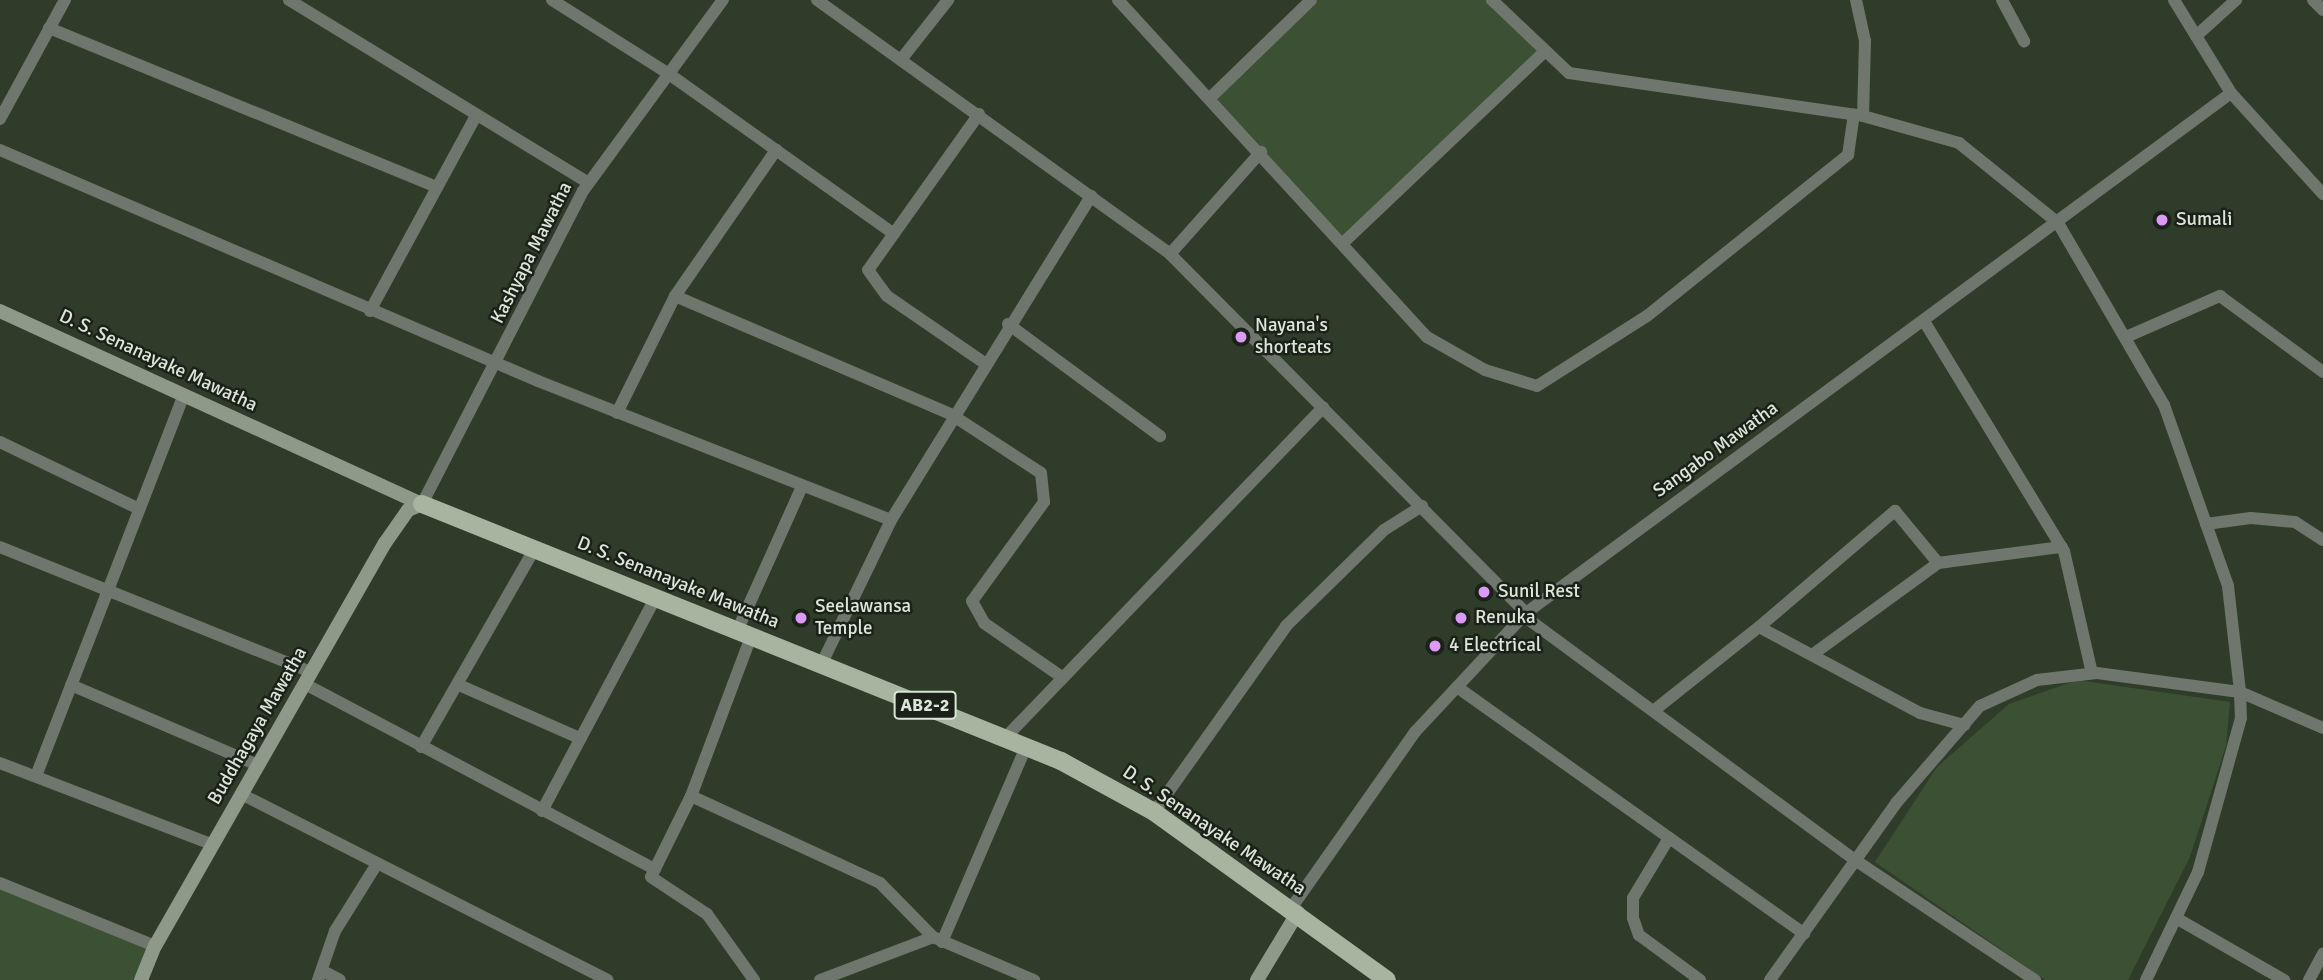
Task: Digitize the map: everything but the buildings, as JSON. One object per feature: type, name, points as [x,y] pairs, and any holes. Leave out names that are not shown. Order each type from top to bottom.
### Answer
[{"type":"main road","name":"D. S. Senanayake Mawatha","points":[[0,311],[183,397],[422,503],[1026,747],[1154,812],[1295,909],[1387,980]]},
{"type":"main road","name":"Buddhagaya Mawatha","points":[[142,980],[155,946],[211,844],[400,520],[422,503]]},
{"type":"main road","points":[[1257,980],[1295,909]]},
{"type":"street","points":[[0,119],[65,0]]},
{"type":"street","points":[[289,0],[589,183]]},
{"type":"street","points":[[552,0],[669,74],[894,234]]},
{"type":"street","name":"Kashyapa Mawatha","points":[[422,503],[500,361],[589,183],[723,0]]},
{"type":"street","points":[[817,0],[902,57],[1170,254],[1422,506],[1525,615],[1657,708],[1858,862],[2035,980]]},
{"type":"street","points":[[902,57],[948,0]]},
{"type":"street","points":[[1118,0],[1211,97],[1427,337],[1485,370],[1536,386],[1647,316],[1848,155],[1858,115],[1866,41],[1856,0]]},
{"type":"street","points":[[1492,0],[1569,73],[1858,115],[1959,143],[2058,223],[2164,405],[2228,586],[2241,692],[2221,797],[2176,918],[2147,980]]},
{"type":"street","points":[[2002,0],[2024,41]]},
{"type":"street","points":[[2174,0],[2231,93],[2323,194]]},
{"type":"street","points":[[2196,36],[2236,0]]},
{"type":"street","points":[[2313,0],[2323,10]]},
{"type":"street","points":[[1211,97],[1302,3]]},
{"type":"street","points":[[49,27],[437,187]]},
{"type":"street","points":[[1343,243],[1545,51]]},
{"type":"street","name":"Sangabo Mawatha","points":[[1295,909],[1415,732],[1525,615],[2231,93]]},
{"type":"street","points":[[979,114],[868,270],[887,296],[984,362]]},
{"type":"street","points":[[370,311],[476,116]]},
{"type":"street","points":[[0,150],[370,311],[500,361],[801,489],[891,520]]},
{"type":"street","points":[[617,413],[675,296],[776,150]]},
{"type":"street","points":[[1170,254],[1261,152]]},
{"type":"street","points":[[822,663],[834,628],[891,520],[984,362],[1091,196]]},
{"type":"street","points":[[675,296],[952,415],[1041,473],[1047,486],[1044,502],[972,601],[984,623],[1063,678]]},
{"type":"street","points":[[2126,337],[2220,296],[2323,372]]},
{"type":"street","points":[[1924,321],[2062,547],[2091,673]]},
{"type":"street","points":[[1008,324],[1160,436]]},
{"type":"street","points":[[36,776],[104,589],[183,397]]},
{"type":"street","points":[[1005,738],[1323,408]]},
{"type":"street","points":[[0,442],[137,508]]},
{"type":"street","points":[[754,980],[707,914],[651,877],[691,796],[745,632],[801,489]]},
{"type":"street","points":[[1154,812],[1286,626],[1384,530],[1422,506]]},
{"type":"street","points":[[1657,708],[1895,511],[1938,563]]},
{"type":"street","points":[[2206,524],[2252,518],[2295,522],[2323,540]]},
{"type":"street","points":[[0,547],[308,678],[421,747],[655,869]]},
{"type":"street","points":[[1812,655],[1938,563],[2062,547]]},
{"type":"street","points":[[421,747],[534,548]]},
{"type":"street","points":[[542,811],[656,597]]},
{"type":"street","points":[[1759,626],[1920,713],[1964,725]]},
{"type":"street","points":[[1770,980],[1858,862],[1897,802],[1980,706],[2037,680],[2091,673],[2241,692],[2323,728]]},
{"type":"street","points":[[71,685],[258,765]]},
{"type":"street","points":[[458,685],[579,738]]},
{"type":"street","points":[[1457,687],[1804,934]]},
{"type":"street","points":[[820,980],[937,940],[1026,747]]},
{"type":"street","points":[[0,762],[211,844]]},
{"type":"street","points":[[241,794],[375,867],[607,980]]},
{"type":"street","points":[[691,796],[880,883],[937,940],[1034,980]]},
{"type":"street","points":[[1669,838],[1633,898],[1633,918],[1639,935],[1700,980]]},
{"type":"street","points":[[340,980],[321,976],[335,931],[375,867]]},
{"type":"street","points":[[0,883],[155,946]]},
{"type":"street","points":[[2176,918],[2284,980]]},
{"type":"street","points":[[2309,980],[2323,954]]},
{"type":"green space","points":[[1311,0],[1494,0],[1545,51],[1343,243],[1211,97]]},
{"type":"green space","points":[[2077,680],[2230,702],[2226,746],[2190,857],[2128,980],[2045,980],[1875,862],[1937,767],[2009,704]]},
{"type":"green space","points":[[0,883],[155,946],[141,980],[0,980]]},
{"type":"place","name":"Sumali","points":[[2162,220]]},
{"type":"place","name":"Nayana's shorteats","points":[[1241,337]]},
{"type":"place","name":"Sunil Rest","points":[[1484,592]]},
{"type":"place","name":"Seelawansa Temple","points":[[801,618]]},
{"type":"place","name":"Renuka","points":[[1461,618]]},
{"type":"place","name":"4 Electrical","points":[[1435,646]]}]
